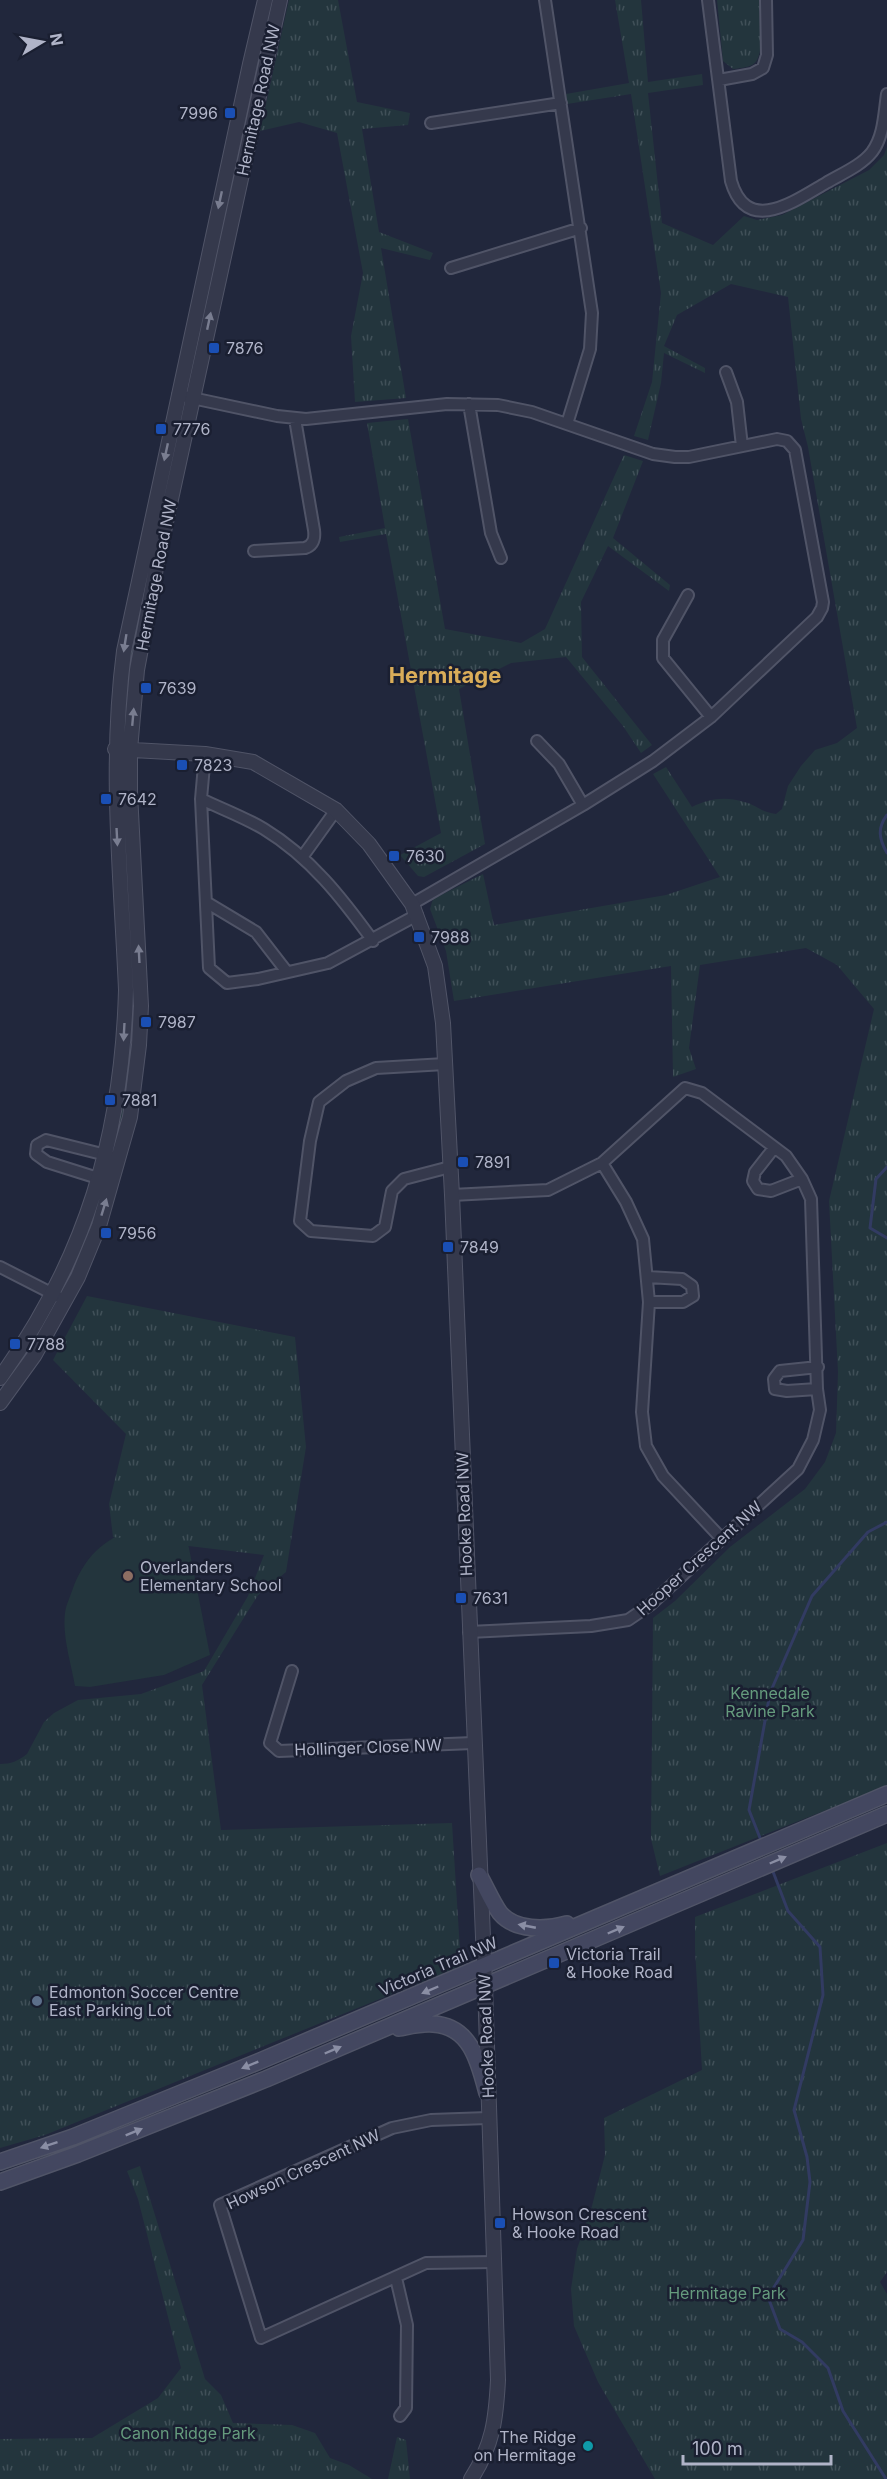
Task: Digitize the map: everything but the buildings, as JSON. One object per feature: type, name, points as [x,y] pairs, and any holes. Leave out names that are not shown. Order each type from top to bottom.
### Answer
[{"type":"main road","name":"Victoria Trail NW","points":[[0,2162],[73,2137],[484,1967],[883,1796]]},
{"type":"main road","points":[[0,2182],[78,2154],[379,2031],[887,1814]]},
{"type":"main road","points":[[479,1875],[500,1912],[513,1923],[539,1928],[560,1926],[604,1914]]},
{"type":"main road","points":[[379,2031],[432,2024],[457,2031],[468,2041],[476,2054],[487,2093]]},
{"type":"main road","points":[[73,2137],[78,2154]]},
{"type":"street","name":"Hermitage Road NW","points":[[112,1157],[122,1068],[125,1011],[115,749],[120,684],[130,618],[265,0]]},
{"type":"street","name":"Hermitage Road NW","points":[[0,1403],[34,1356],[78,1277],[95,1235],[105,1181],[134,1096],[141,1006],[130,793],[130,750],[137,670],[192,398],[280,0]]},
{"type":"street","points":[[545,0],[590,294],[592,336],[583,378],[567,424]]},
{"type":"street","points":[[708,0],[725,143],[733,188],[747,205],[766,211],[784,207],[867,158],[879,137],[887,94]]},
{"type":"street","points":[[718,80],[752,74],[763,68],[767,55],[766,0]]},
{"type":"street","points":[[431,123],[561,103]]},
{"type":"street","points":[[451,268],[581,228]]},
{"type":"street","points":[[726,372],[737,402],[742,446]]},
{"type":"street","points":[[178,395],[295,419],[447,404],[512,407],[660,456],[688,457],[783,440],[795,450],[822,608],[813,621],[711,717],[653,761],[415,909],[373,941],[328,963],[227,983],[209,968],[201,799],[205,754]]},
{"type":"street","points":[[469,404],[491,533],[501,558]]},
{"type":"street","points":[[254,551],[305,548],[314,540],[295,419]]},
{"type":"street","points":[[688,596],[663,640],[663,658],[711,717]]},
{"type":"street","points":[[537,741],[559,764],[583,805]]},
{"type":"street","name":"Hooke Road NW","points":[[115,749],[205,754],[253,762],[336,810],[369,844],[415,909],[435,966],[444,1023],[452,1195],[484,1967],[498,2380],[496,2424],[482,2463],[471,2479]]},
{"type":"street","points":[[201,799],[264,829],[303,856],[342,898],[373,941]]},
{"type":"street","points":[[303,856],[336,810]]},
{"type":"street","points":[[206,902],[256,932],[287,972]]},
{"type":"street","points":[[445,1064],[376,1068],[345,1081],[319,1102],[310,1141],[300,1221],[311,1231],[373,1236],[385,1227],[392,1191],[404,1179],[450,1167]]},
{"type":"street","name":"Hooper Crescent NW","points":[[452,1195],[548,1190],[602,1163],[685,1088],[702,1093],[786,1156],[802,1179],[811,1199],[818,1367],[819,1410],[813,1440],[798,1469],[650,1605],[628,1620],[591,1626],[469,1632]]},
{"type":"street","points":[[105,1181],[47,1162],[36,1154],[38,1145],[46,1140],[112,1157]]},
{"type":"street","points":[[774,1148],[755,1172],[753,1181],[758,1189],[771,1191],[802,1179]]},
{"type":"street","points":[[602,1163],[626,1202],[643,1239],[649,1302],[642,1412],[646,1446],[663,1476],[722,1539]]},
{"type":"street","name":"Hermitage Road NW","points":[[0,1378],[17,1354],[52,1293],[105,1181]]},
{"type":"street","points":[[0,1267],[65,1301]]},
{"type":"street","points":[[648,1277],[682,1279],[692,1286],[693,1296],[683,1302],[649,1302]]},
{"type":"street","points":[[817,1389],[787,1391],[775,1389],[774,1379],[780,1371],[818,1367]]},
{"type":"street","name":"Hollinger Close NW","points":[[292,1671],[270,1743],[279,1751],[473,1743]]},
{"type":"street","name":"Howson Crescent NW","points":[[488,2118],[431,2120],[392,2128],[220,2205],[261,2338],[426,2263],[495,2262]]},
{"type":"street","points":[[396,2278],[407,2325],[406,2408],[400,2416]]},
{"type":"green space","points":[[270,0],[276,0],[192,383],[187,383]]},
{"type":"green space","points":[[289,0],[338,0],[357,102],[410,113],[408,125],[362,129],[379,232],[433,253],[430,260],[381,248],[406,398],[355,402],[351,336],[363,273],[337,133],[299,122],[260,131]]},
{"type":"green space","name":"Kennedale Ravine Park","points":[[615,0],[641,0],[648,82],[702,74],[703,85],[648,93],[662,223],[713,245],[744,216],[757,220],[782,215],[869,170],[884,155],[887,147],[887,1786],[660,1876],[651,1839],[653,1618],[675,1601],[730,1547],[805,1489],[825,1462],[836,1433],[838,1372],[829,1201],[874,1009],[837,965],[806,948],[700,965],[689,1048],[696,1069],[673,1077],[671,966],[454,1001],[446,951],[430,909],[433,899],[483,874],[494,925],[666,895],[720,877],[653,774],[666,767],[692,807],[711,800],[730,799],[776,814],[782,809],[788,786],[815,750],[837,743],[857,728],[808,447],[801,419],[788,297],[731,284],[677,315],[664,346],[705,368],[705,373],[664,353],[661,383],[648,440],[634,436],[652,382],[661,293],[631,94],[567,104],[566,94],[629,83]]},
{"type":"green space","points":[[717,0],[760,0],[762,7],[761,48],[752,65],[733,69],[723,61]]},
{"type":"green space","points":[[181,411],[185,412],[127,731],[123,731],[130,645]]},
{"type":"green space","points":[[408,419],[445,629],[521,643],[545,629],[624,455],[643,461],[613,538],[670,585],[669,591],[608,546],[581,602],[582,657],[652,745],[641,753],[623,726],[566,657],[511,663],[459,689],[485,844],[424,877],[418,876],[400,855],[441,833],[386,534],[340,542],[339,537],[385,528],[367,423]]},
{"type":"green space","points":[[128,1049],[134,1050],[124,1124],[116,1142],[113,1141]]},
{"type":"green space","points":[[87,1296],[295,1337],[306,1447],[286,1572],[258,1595],[202,1685],[221,1830],[452,1823],[461,1966],[45,2135],[0,2148],[0,1764],[21,1759],[27,1754],[44,1722],[54,1713],[78,1700],[141,1694],[204,1671],[248,1596],[264,1555],[113,1537],[109,1504],[126,1434],[53,1360]]},
{"type":"green space","points":[[135,1527],[187,1538],[210,1655],[164,1675],[90,1687],[75,1686],[64,1622],[68,1601],[82,1569],[96,1552],[113,1538]]},
{"type":"green space","name":"Hermitage Park","points":[[887,1843],[887,2272],[880,2282],[887,2294],[887,2479],[655,2479],[598,2382],[574,2326],[571,2289],[577,2249],[592,2206],[605,2155],[604,2118],[702,2070],[695,1917]]},
{"type":"green space","name":"Canon Ridge Park","points":[[140,2166],[205,2379],[221,2395],[233,2423],[292,2425],[315,2433],[330,2458],[349,2465],[372,2479],[0,2479],[0,2439],[92,2438],[158,2398],[181,2368],[138,2199],[127,2171]]},
{"type":"green space","points":[[397,2437],[406,2440],[410,2479],[388,2479]]},
{"type":"waterway","points":[[887,815],[880,829],[882,843],[887,853]]},
{"type":"waterway","points":[[887,1167],[876,1179],[870,1228],[887,1238]]},
{"type":"waterway","points":[[762,1843],[749,1810],[770,1693],[812,1596],[868,1532],[887,1522]]},
{"type":"waterway","points":[[772,1869],[788,1911],[820,1947],[823,1995],[794,2110],[807,2157],[810,2182],[803,2240],[768,2297],[780,2329],[802,2342],[828,2368],[843,2411],[886,2479]]},
{"type":"place","name":"7996","points":[[230,113]]},
{"type":"place","name":"7876","points":[[214,348]]},
{"type":"place","name":"7776","points":[[161,429]]},
{"type":"place","name":"7639","points":[[146,688]]},
{"type":"place","name":"7823","points":[[182,765]]},
{"type":"place","name":"7642","points":[[106,799]]},
{"type":"place","name":"7630","points":[[394,856]]},
{"type":"place","name":"7988","points":[[419,937]]},
{"type":"place","name":"7987","points":[[146,1022]]},
{"type":"place","name":"7881","points":[[110,1100]]},
{"type":"place","name":"7891","points":[[463,1162]]},
{"type":"place","name":"7956","points":[[106,1233]]},
{"type":"place","name":"7849","points":[[448,1247]]},
{"type":"place","name":"7788","points":[[15,1344]]},
{"type":"place","name":"Overlanders Elementary School","points":[[128,1576]]},
{"type":"place","name":"7631","points":[[461,1598]]},
{"type":"place","name":"Victoria Trail & Hooke Road","points":[[554,1963]]},
{"type":"place","name":"Edmonton Soccer Centre East Parking Lot","points":[[37,2001]]},
{"type":"place","name":"Howson Crescent & Hooke Road","points":[[500,2223]]},
{"type":"place","name":"The Ridge on Hermitage","points":[[588,2446]]},
{"type":"district","name":"Hermitage","points":[[445,675]]}]
